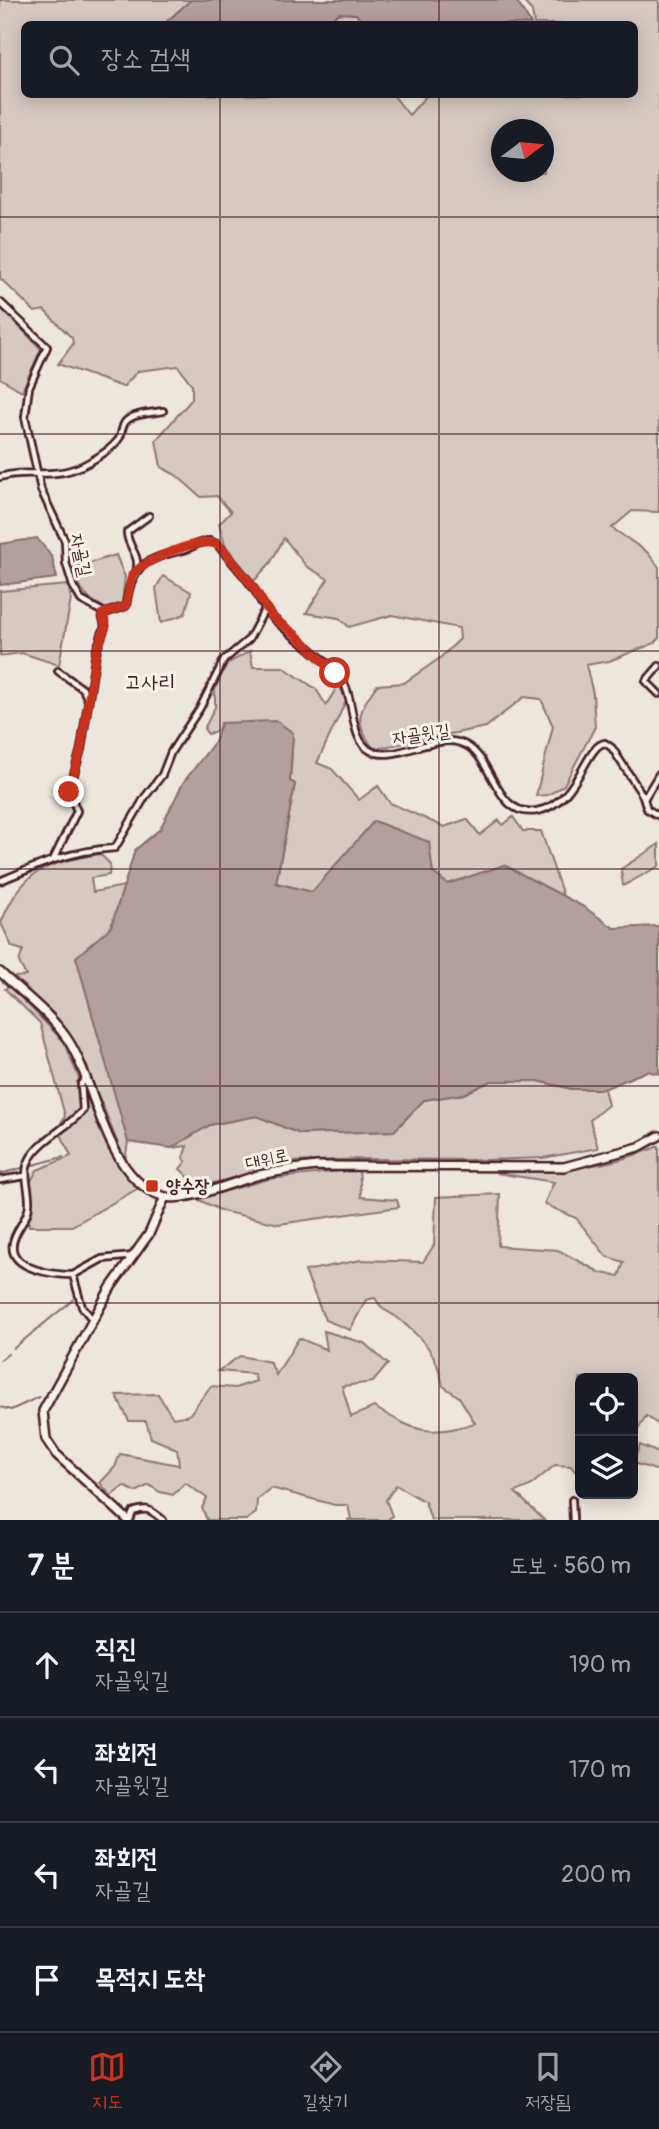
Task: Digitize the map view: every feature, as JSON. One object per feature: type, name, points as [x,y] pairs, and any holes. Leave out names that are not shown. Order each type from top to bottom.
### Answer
[{"type":"main road","points":[[0,972],[66,1036],[87,1078],[116,1154],[136,1180],[165,1197],[135,1256],[111,1287],[46,1403],[43,1429],[56,1454],[129,1520]]},
{"type":"main road","name":"대위로","points":[[165,1197],[194,1193],[284,1170],[316,1166],[564,1167],[639,1147],[659,1136]]},
{"type":"street","name":"자골길","points":[[0,302],[47,347],[36,368],[26,406],[41,489],[62,531],[66,564],[73,586],[81,600],[102,614]]},
{"type":"street","points":[[0,477],[11,473],[53,474],[79,467],[119,439],[126,421],[132,417],[163,411]]},
{"type":"street","points":[[54,858],[78,811],[69,792],[81,749],[96,652],[106,626],[102,614],[126,606],[128,585],[137,569],[136,551],[127,538],[127,532],[149,516]]},
{"type":"street","name":"자골윗길","points":[[137,569],[160,555],[210,541],[218,544],[252,585],[265,609],[341,678],[361,741],[375,753],[458,741],[470,747],[481,760],[511,806],[526,812],[557,804],[571,789],[596,748],[605,743],[612,748],[647,810],[659,817]]},
{"type":"street","points":[[0,881],[54,858],[86,849],[115,848],[145,797],[162,775],[171,752],[200,708],[224,660],[249,639],[265,609]]},
{"type":"street","points":[[659,666],[646,681],[659,694]]},
{"type":"street","points":[[58,671],[83,689],[89,701]]},
{"type":"street","points":[[643,800],[659,774]]},
{"type":"street","points":[[87,1078],[81,1084],[83,1110],[32,1156],[27,1171],[29,1207],[12,1244],[14,1252],[25,1265],[48,1273],[73,1275],[102,1259],[135,1256]]},
{"type":"street","points":[[0,1180],[27,1171]]},
{"type":"street","points":[[73,1275],[82,1307],[94,1321]]},
{"type":"street","points":[[572,1500],[573,1520]]},
{"type":"street","points":[[129,1520],[134,1513],[144,1508],[151,1509],[163,1520]]},
{"type":"shaded area","points":[[0,0],[191,0],[167,21],[21,21],[21,98],[395,98],[409,115],[424,98],[638,98],[638,21],[534,21],[532,11],[522,0],[659,0],[659,512],[632,511],[612,528],[647,552],[659,567],[659,638],[655,643],[609,661],[586,665],[593,694],[595,727],[564,785],[548,795],[536,796],[553,726],[541,699],[524,697],[486,727],[374,749],[363,731],[360,717],[377,685],[404,683],[440,658],[460,639],[459,628],[392,615],[349,627],[339,618],[306,613],[328,579],[306,566],[284,538],[271,562],[254,581],[225,545],[219,524],[231,512],[217,496],[201,497],[176,475],[161,467],[156,440],[192,399],[192,385],[178,366],[138,371],[123,387],[58,364],[73,344],[72,338],[44,310],[35,312],[0,278]]},
{"type":"shaded area","points":[[191,0],[516,0],[529,21],[362,21],[356,14],[339,13],[329,21],[167,21]]},
{"type":"shaded area","points":[[339,13],[356,14],[361,21],[329,21]]},
{"type":"shaded area","points":[[0,307],[41,349],[22,391],[0,378]]},
{"type":"shaded area","points":[[37,538],[52,557],[57,578],[0,585],[0,544]]},
{"type":"shaded area","points":[[116,555],[125,577],[122,603],[111,611],[86,595],[73,568]]},
{"type":"shaded area","points":[[163,576],[191,592],[185,614],[161,623],[156,588]]},
{"type":"shaded area","points":[[68,585],[71,599],[59,665],[22,653],[0,656],[0,591]]},
{"type":"shaded area","points":[[250,651],[253,667],[283,667],[316,689],[326,705],[339,684],[346,701],[317,763],[332,769],[359,800],[378,786],[390,803],[444,827],[467,819],[480,835],[499,820],[503,825],[513,817],[523,831],[541,831],[563,896],[504,865],[448,884],[433,873],[312,892],[276,883],[295,784],[290,781],[293,733],[221,723],[218,730],[208,734],[204,729],[215,707],[215,689],[227,664]]},
{"type":"shaded area","points":[[277,721],[293,733],[290,781],[295,784],[276,883],[312,892],[374,821],[429,842],[433,873],[448,884],[504,865],[584,907],[614,928],[659,926],[659,1074],[647,1071],[604,1089],[572,1089],[538,1081],[491,1081],[464,1094],[424,1100],[394,1131],[300,1134],[257,1116],[210,1125],[171,1148],[128,1142],[76,957],[111,927],[135,850],[160,829],[183,783],[216,740],[221,723]]},
{"type":"shaded area","points":[[659,844],[659,866],[623,886],[621,869]]},
{"type":"shaded area","points":[[100,854],[110,864],[109,875],[91,878],[93,892],[124,886],[111,927],[128,1142],[125,1161],[84,1060],[55,1015],[14,977],[26,976],[19,962],[23,950],[12,947],[1,923],[18,891],[38,872],[65,861]]},
{"type":"shaded area","points":[[9,985],[64,1042],[109,1151],[137,1189],[72,1226],[29,1226],[31,1181],[37,1170],[71,1156],[58,1128],[65,1116],[40,1023],[5,989]]},
{"type":"shaded area","points":[[491,1081],[538,1081],[572,1089],[604,1089],[608,1105],[590,1120],[598,1148],[543,1158],[290,1162],[199,1187],[180,1169],[186,1161],[183,1158],[187,1146],[171,1148],[210,1125],[257,1116],[300,1134],[394,1131],[424,1100],[464,1094]]},
{"type":"shaded area","points":[[659,1146],[659,1425],[646,1416],[638,1430],[638,1373],[575,1373],[575,1471],[571,1466],[555,1465],[530,1486],[515,1492],[544,1520],[431,1520],[425,1502],[396,1485],[386,1500],[392,1516],[388,1520],[347,1520],[351,1519],[348,1505],[335,1505],[271,1488],[257,1499],[256,1513],[246,1520],[207,1520],[202,1508],[207,1498],[185,1483],[173,1495],[160,1492],[149,1485],[136,1492],[124,1486],[111,1496],[100,1483],[115,1467],[120,1454],[179,1465],[177,1449],[151,1438],[146,1421],[129,1421],[116,1395],[158,1394],[173,1418],[189,1415],[211,1386],[235,1388],[256,1381],[254,1374],[218,1371],[240,1356],[270,1362],[276,1375],[299,1338],[327,1350],[324,1331],[364,1343],[388,1364],[373,1382],[342,1386],[351,1417],[374,1407],[400,1422],[422,1430],[445,1430],[475,1423],[459,1397],[443,1386],[433,1356],[408,1327],[384,1309],[375,1298],[366,1300],[350,1330],[325,1320],[305,1271],[361,1260],[423,1262],[434,1245],[436,1197],[500,1194],[498,1246],[558,1250],[601,1273],[619,1276],[624,1262],[607,1257],[576,1218],[544,1204],[554,1182],[496,1173],[558,1170],[639,1154]]},
{"type":"shaded area","points":[[359,1169],[361,1197],[397,1200],[399,1207],[279,1224],[222,1211],[197,1199],[269,1179]]},
{"type":"shaded area","points":[[640,1445],[659,1453],[659,1471],[638,1465]]},
{"type":"waterway","points":[[0,1174],[63,1157]]},
{"type":"waterway","points":[[14,1348],[73,1300]]},
{"type":"waterway","points":[[0,1360],[8,1354]]},
{"type":"waterway","points":[[0,1407],[11,1410],[39,1397]]},
{"type":"place","name":"양수장","points":[[152,1186]]},
{"type":"district","name":"고사리","points":[[150,682]]},
{"type":"route","points":[[69,792],[81,749],[96,652],[100,648],[106,626],[102,614],[126,606],[132,575],[160,555],[184,550],[201,541],[218,544],[252,585],[272,617],[295,634],[335,673]]}]
